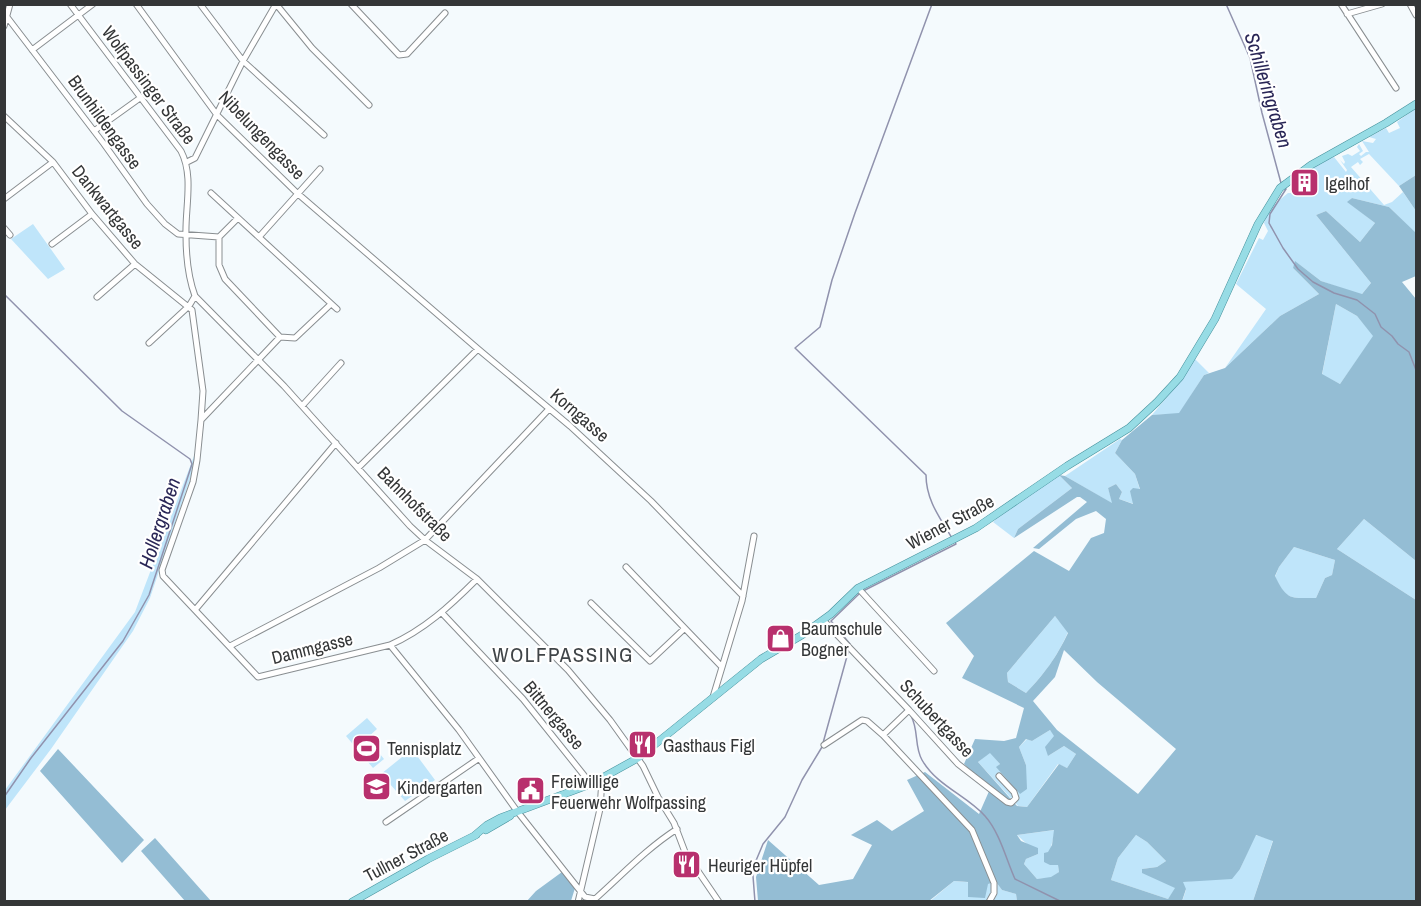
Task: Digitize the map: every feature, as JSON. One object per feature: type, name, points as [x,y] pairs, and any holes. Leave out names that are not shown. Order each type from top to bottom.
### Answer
[{"type":"main road","name":"Wiener Straße","points":[[638,758],[761,659],[823,620],[860,591],[987,521],[1067,466],[1124,432],[1180,377],[1215,319],[1258,224],[1280,188],[1311,165],[1416,104]]},
{"type":"main road","name":"Tullner Straße","points":[[352,902],[419,864],[501,823],[518,811],[591,784],[638,758]]},
{"type":"street","points":[[4,26],[10,4]]},
{"type":"street","name":"Wolfpassinger Straße","points":[[70,4],[187,162],[186,236],[190,276],[195,296]]},
{"type":"street","points":[[32,50],[93,4]]},
{"type":"street","name":"Nibelungengasse","points":[[136,4],[217,114],[297,193],[386,269]]},
{"type":"street","points":[[200,4],[243,61],[324,135]]},
{"type":"street","points":[[351,4],[399,55],[407,54],[445,13]]},
{"type":"street","points":[[357,10],[364,4]]},
{"type":"street","points":[[1341,4],[1396,88]]},
{"type":"street","points":[[1347,14],[1382,4]]},
{"type":"street","points":[[1410,4],[1416,15]]},
{"type":"street","points":[[187,162],[195,158],[243,61],[276,5],[312,48],[369,105]]},
{"type":"street","name":"Brunhildengasse","points":[[7,17],[147,204],[178,234],[186,236]]},
{"type":"street","points":[[94,131],[140,98]]},
{"type":"street","name":"Dankwartgasse","points":[[4,116],[53,162],[92,214],[135,264],[189,306]]},
{"type":"street","points":[[4,199],[53,162]]},
{"type":"street","points":[[258,237],[320,169]]},
{"type":"street","points":[[211,193],[337,309]]},
{"type":"street","points":[[52,244],[92,214]]},
{"type":"street","points":[[237,219],[219,237],[219,265],[225,279],[280,337],[295,338],[331,304]]},
{"type":"street","points":[[4,228],[10,236]]},
{"type":"street","points":[[186,236],[219,237]]},
{"type":"street","points":[[97,297],[135,264]]},
{"type":"street","name":"Korngasse","points":[[386,269],[579,433],[651,501],[743,596]]},
{"type":"street","points":[[149,343],[189,306],[195,296]]},
{"type":"street","name":"Bahnhofstraße","points":[[195,296],[302,406],[425,540],[477,579],[568,670],[638,758],[676,829],[685,852],[719,902]]},
{"type":"street","points":[[189,306],[192,310],[203,391],[201,420]]},
{"type":"street","points":[[201,420],[280,337]]},
{"type":"street","points":[[358,468],[478,349]]},
{"type":"street","points":[[302,406],[341,363]]},
{"type":"street","points":[[230,646],[379,568],[425,540],[549,409]]},
{"type":"street","name":"Dammgasse","points":[[201,420],[193,482],[162,570],[163,576],[258,677],[390,645],[410,637],[442,613],[477,579]]},
{"type":"street","points":[[195,610],[336,443]]},
{"type":"street","points":[[712,699],[743,596],[754,536]]},
{"type":"street","points":[[626,567],[722,667]]},
{"type":"street","points":[[860,591],[934,671]]},
{"type":"street","points":[[591,603],[650,661],[684,629]]},
{"type":"street","name":"Bittnergasse","points":[[442,613],[523,699],[591,784]]},
{"type":"street","name":"Schubertgasse","points":[[823,620],[958,764],[1011,803],[1016,798],[1014,792],[999,776]]},
{"type":"street","points":[[390,645],[459,730],[478,759],[585,897],[594,899],[641,858],[647,849],[676,829]]},
{"type":"street","points":[[883,735],[907,711]]},
{"type":"street","points":[[824,745],[862,720],[867,721],[883,735],[972,830],[994,883],[994,893],[989,902]]},
{"type":"street","points":[[386,822],[478,759]]},
{"type":"street","points":[[578,902],[600,809],[602,779]]},
{"type":"shaded area","points":[[1416,108],[1416,175],[1399,186],[1369,154],[1360,159],[1363,162],[1360,165],[1358,162],[1351,167],[1384,205],[1392,202],[1403,192],[1416,211],[1416,234],[1389,207],[1352,198],[1348,202],[1375,223],[1360,242],[1326,211],[1316,215],[1371,283],[1361,295],[1321,281],[1296,262],[1293,268],[1319,294],[1280,316],[1225,368],[1266,309],[1236,284],[1259,238],[1263,240],[1268,231],[1264,223],[1270,208],[1288,193],[1297,193],[1290,184],[1322,162],[1334,157],[1346,172],[1340,160],[1344,164],[1342,156],[1348,154],[1352,156],[1360,151],[1357,147],[1359,144],[1363,151],[1359,154],[1361,156],[1369,152],[1362,141],[1373,143],[1376,139],[1369,137],[1386,128],[1389,133],[1400,128],[1397,122]]},
{"type":"shaded area","points":[[1416,175],[1416,211],[1399,186]]},
{"type":"shaded area","points":[[1352,198],[1389,207],[1416,233],[1416,276],[1402,282],[1416,299],[1416,561],[1364,519],[1337,549],[1416,600],[1416,901],[1253,901],[1273,841],[1256,835],[1240,869],[1232,879],[1183,882],[1186,889],[1182,901],[1017,901],[1016,894],[1002,890],[996,882],[988,884],[985,898],[968,897],[968,882],[954,881],[929,901],[758,901],[756,877],[768,840],[819,885],[853,879],[872,845],[851,835],[877,820],[892,831],[924,811],[907,780],[925,772],[979,814],[990,789],[964,764],[975,739],[1004,741],[1016,738],[1024,708],[962,678],[974,656],[946,623],[1034,551],[1069,571],[1091,538],[1104,533],[1106,519],[1096,511],[1076,519],[1039,549],[1033,548],[1087,502],[1077,497],[1014,538],[1018,529],[1072,488],[1059,475],[1065,476],[1112,503],[1108,488],[1116,484],[1122,492],[1119,499],[1133,504],[1130,491],[1133,488],[1140,489],[1135,474],[1115,453],[1122,440],[1152,415],[1179,413],[1204,375],[1225,368],[1280,316],[1319,294],[1293,268],[1295,261],[1321,281],[1362,294],[1371,283],[1316,215],[1326,211],[1360,242],[1375,223],[1347,202]],"holes":[[[1336,304],[1357,316],[1373,336],[1340,384],[1322,374]],[[1294,547],[1335,560],[1332,575],[1325,578],[1316,598],[1295,598],[1287,594],[1275,576]],[[1055,616],[1068,633],[1050,665],[1026,693],[1008,682],[1007,673]],[[1064,650],[1097,682],[1176,749],[1138,794],[1057,730],[1033,701],[1055,677]],[[1050,730],[1054,736],[1045,747],[1048,756],[1064,746],[1076,754],[1067,768],[1059,764],[1027,807],[1017,806],[978,762],[990,753],[1000,764],[996,767],[1020,794],[1027,789],[1026,765],[1019,747],[1026,739],[1032,741]],[[1054,830],[1052,845],[1048,852],[1044,853],[1044,862],[1058,865],[1059,872],[1051,877],[1037,879],[1024,864],[1026,859],[1038,854],[1038,848],[1021,841],[1017,835]],[[1136,835],[1147,842],[1166,861],[1157,867],[1142,869],[1142,873],[1175,888],[1168,899],[1111,880],[1118,858]]]},
{"type":"shaded area","points":[[33,224],[65,269],[48,279],[11,239]]},
{"type":"shaded area","points":[[1336,304],[1357,316],[1374,336],[1340,384],[1322,375]]},
{"type":"shaded area","points":[[1195,359],[1209,373],[1204,375],[1179,414],[1152,415],[1181,380]]},
{"type":"shaded area","points":[[1120,439],[1122,440],[1115,453],[1135,474],[1140,490],[1134,504],[1119,499],[1122,492],[1116,484],[1108,488],[1113,504],[1065,476]]},
{"type":"shaded area","points":[[194,456],[195,464],[150,598],[133,631],[51,749],[5,810],[5,790],[135,612]]},
{"type":"shaded area","points":[[1059,475],[1072,488],[1018,529],[1014,538],[993,522],[997,518]]},
{"type":"shaded area","points":[[1364,519],[1416,561],[1416,600],[1337,549]]},
{"type":"shaded area","points":[[1294,547],[1335,560],[1332,575],[1325,578],[1316,598],[1295,598],[1287,594],[1275,577],[1279,567]]},
{"type":"shaded area","points":[[1055,616],[1068,632],[1050,664],[1026,693],[1008,682],[1007,673]]},
{"type":"shaded area","name":"Tennisplatz","points":[[367,718],[377,729],[367,738],[384,759],[373,768],[346,736]]},
{"type":"shaded area","points":[[1050,730],[1055,736],[1048,756],[1064,746],[1076,754],[1067,768],[1058,764],[1027,807],[1018,806],[978,762],[990,752],[1000,764],[997,767],[1026,765],[1019,747],[1027,739],[1032,741]]},
{"type":"shaded area","points":[[58,749],[144,840],[122,863],[40,771]]},
{"type":"shaded area","points":[[412,749],[435,780],[405,801],[381,774]]},
{"type":"shaded area","points":[[1055,830],[1050,851],[1050,865],[1058,864],[1059,872],[1051,878],[1037,879],[1024,864],[1026,859],[1038,854],[1017,835]]},
{"type":"shaded area","points":[[1136,835],[1147,842],[1166,861],[1157,867],[1142,869],[1176,888],[1168,899],[1111,880],[1118,858]]},
{"type":"shaded area","points":[[1255,835],[1273,840],[1253,901],[1182,902],[1186,890],[1182,882],[1200,880],[1240,869]]},
{"type":"shaded area","points":[[155,838],[211,901],[185,901],[141,851]]},
{"type":"shaded area","points":[[562,872],[575,888],[571,901],[526,902],[536,891]]},
{"type":"shaded area","points":[[954,881],[988,884],[996,882],[1002,890],[1016,894],[1017,901],[929,902]]},
{"type":"waterway","points":[[932,4],[855,213],[832,280],[820,327],[795,348],[926,475],[931,501],[952,538]]},
{"type":"waterway","name":"Schilleringraben","points":[[1226,4],[1250,58],[1281,183]]},
{"type":"waterway","name":"Schilleringraben","points":[[1286,189],[1270,214],[1269,223],[1298,269],[1313,282],[1334,293],[1357,300],[1375,314],[1381,327],[1409,352],[1416,370]]},
{"type":"waterway","name":"Hollergraben","points":[[4,294],[122,411],[190,459],[192,464],[149,595],[123,641],[31,758],[4,797]]},
{"type":"waterway","points":[[863,591],[956,544],[955,542]]},
{"type":"waterway","points":[[850,644],[831,621],[859,594]]},
{"type":"waterway","points":[[823,743],[849,649]]},
{"type":"waterway","points":[[911,716],[922,760],[936,777],[985,816],[999,838],[1015,879],[1062,902]]},
{"type":"waterway","points":[[755,902],[753,876],[755,863],[763,844],[785,817],[802,780],[822,747]]},
{"type":"place","name":"Igelhof","points":[[1304,183]]},
{"type":"place","name":"Baumschule Bogner","points":[[780,638]]},
{"type":"place","name":"Gasthaus Figl","points":[[642,745]]},
{"type":"place","name":"Tennisplatz","points":[[366,748]]},
{"type":"place","name":"Kindergarten","points":[[376,787]]},
{"type":"place","name":"Freiwillige Feuerwehr Wolfpassing","points":[[530,791]]},
{"type":"place","name":"Heuriger Hüpfel","points":[[687,865]]},
{"type":"district","name":"WOLFPASSING","points":[[563,654]]}]
